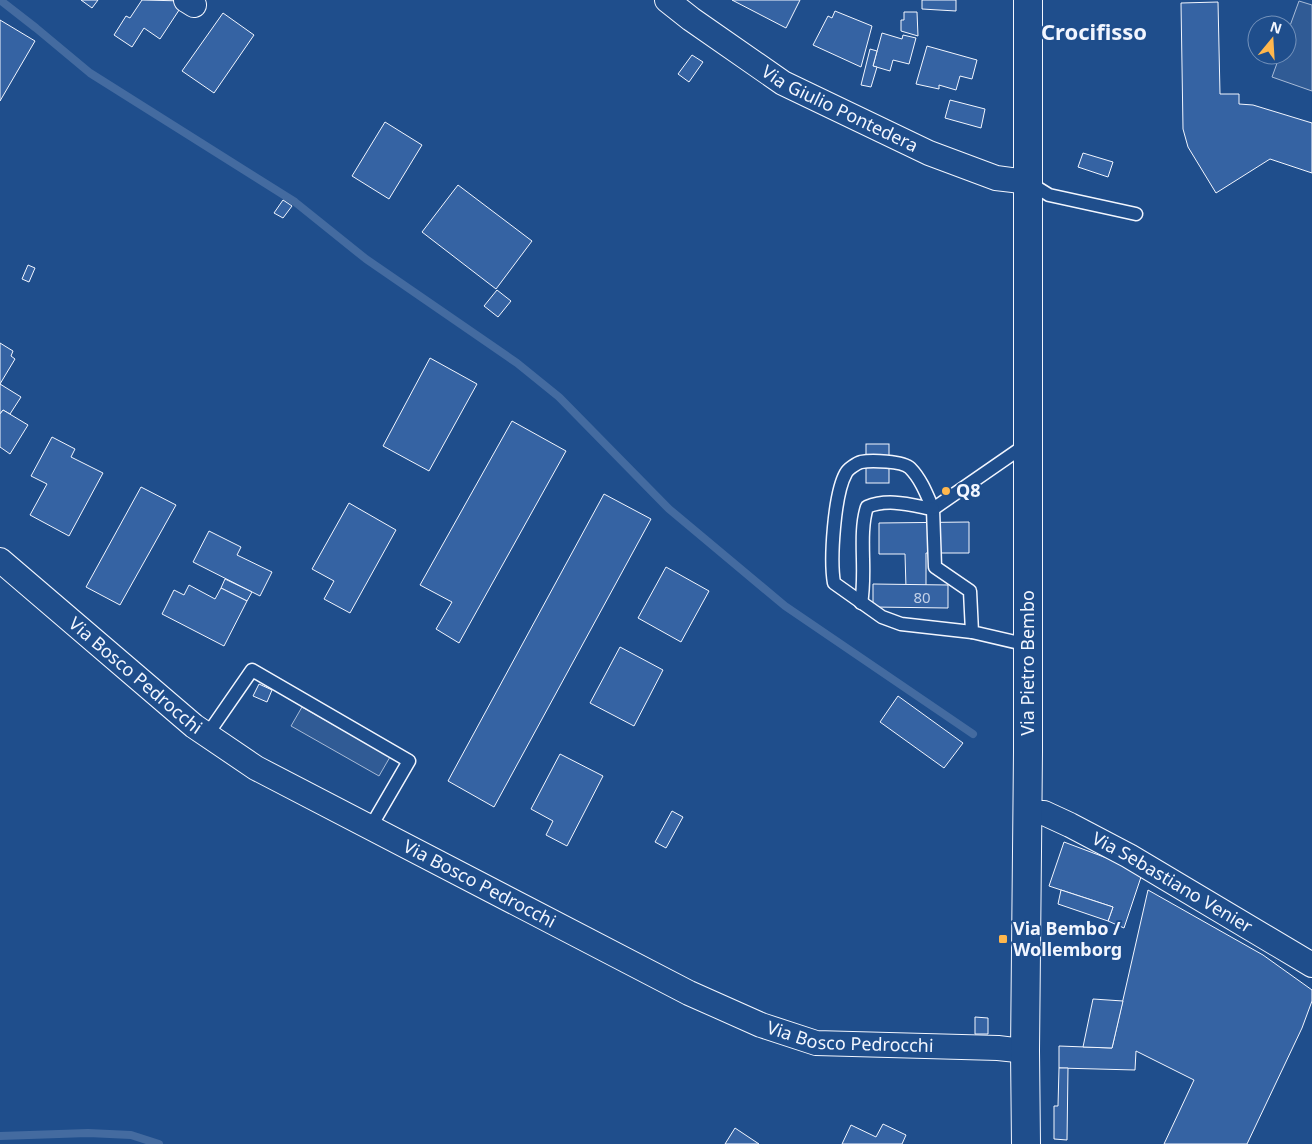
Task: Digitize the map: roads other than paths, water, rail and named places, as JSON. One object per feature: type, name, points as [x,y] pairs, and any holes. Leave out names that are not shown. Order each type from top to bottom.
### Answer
[{"type":"main road","name":"Via Pietro Bembo","points":[[1026,1144],[1029,442],[1028,0]]},
{"type":"street","name":"Via Giulio Pontedera","points":[[667,0],[782,84],[929,153],[996,178],[1028,182]]},
{"type":"street","name":"Via Bosco Pedrocchi","points":[[0,560],[194,726],[256,768],[689,993],[761,1025],[816,1043],[998,1048],[1025,1051]]},
{"type":"street","name":"Via Sebastiano Venier","points":[[1028,813],[1044,813],[1129,856],[1312,965]]},
{"type":"lane","points":[[1028,182],[1049,195],[1136,214]]},
{"type":"lane","points":[[861,603],[864,586],[863,518],[867,506],[876,503],[899,502],[933,508],[1029,442]]},
{"type":"lane","points":[[972,632],[970,591],[935,567],[933,508],[909,467],[895,462],[860,462],[846,471],[840,490],[832,569],[834,583],[882,617],[901,624],[972,632],[1028,645]]},
{"type":"lane","points":[[207,735],[252,670],[409,760],[370,828]]},
{"type":"waterway","points":[[0,0],[90,73],[295,202],[366,259],[517,363],[559,397],[669,509],[785,606],[973,734]]},
{"type":"waterway","points":[[0,1136],[88,1133],[131,1135],[159,1144]]},
{"type":"place","name":"Q8","points":[[946,491]]},
{"type":"place","name":"Via Bembo / Wollemborg","points":[[1003,939]]},
{"type":"district","name":"Crocifisso","points":[[1094,32]]}]
